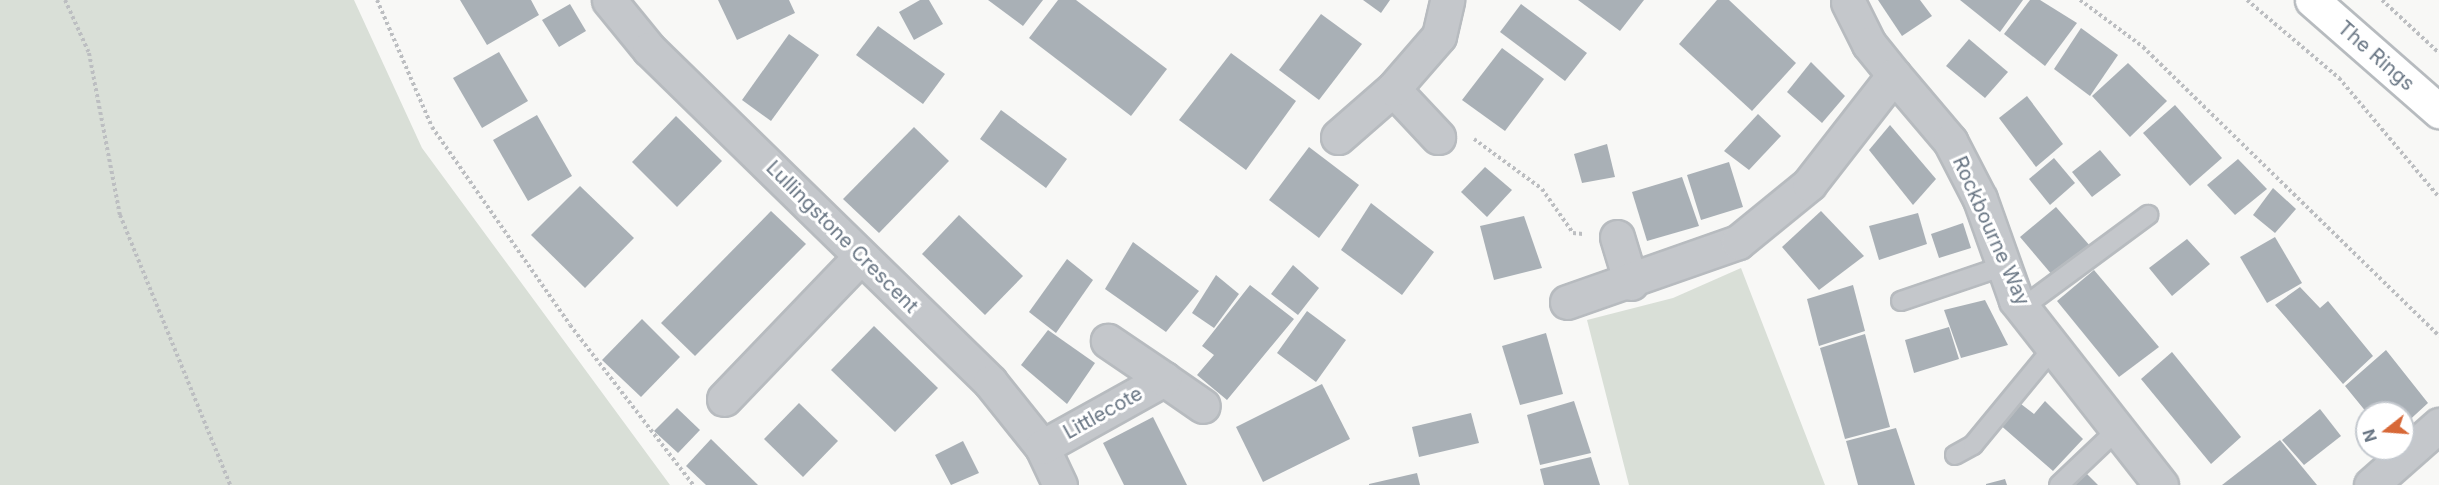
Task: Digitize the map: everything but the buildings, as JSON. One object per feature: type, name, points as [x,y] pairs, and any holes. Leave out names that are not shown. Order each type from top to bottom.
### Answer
[{"type":"street","name":"Lullingstone Crescent","points":[[609,0],[649,49],[990,382],[1042,447],[1060,485]]},
{"type":"street","points":[[1338,137],[1393,89],[1439,36],[1447,0]]},
{"type":"street","name":"The Rings","points":[[2312,0],[2439,111]]},
{"type":"street","name":"Rockbourne Way","points":[[1848,2],[1869,44],[1950,141],[1980,199],[2022,308],[2161,485]]},
{"type":"street","points":[[1567,302],[1631,282],[1738,242],[1809,184],[1894,75]]},
{"type":"street","points":[[1393,89],[1438,137]]},
{"type":"street","points":[[1617,237],[1631,282]]},
{"type":"street","points":[[724,399],[860,256]]},
{"type":"street","name":"Littlecote","points":[[1108,341],[1203,406]]},
{"type":"street","name":"Littlecote","points":[[1042,447],[1164,379]]},
{"type":"street","points":[[2371,485],[2439,425]]},
{"type":"lane","points":[[2022,308],[2148,214]]},
{"type":"lane","points":[[1901,301],[2004,266]]},
{"type":"lane","points":[[1955,455],[1973,445],[2054,348]]},
{"type":"lane","points":[[2059,485],[2118,429]]},
{"type":"path","points":[[65,0],[89,53],[120,215],[230,485]]},
{"type":"path","points":[[377,0],[432,127],[570,325],[693,485]]},
{"type":"path","points":[[2080,0],[2143,47],[2439,336]]},
{"type":"path","points":[[2247,0],[2339,78],[2439,197]]},
{"type":"path","points":[[2382,0],[2439,53]]},
{"type":"path","points":[[1438,137],[1454,123],[1542,189],[1573,233],[1617,237]]},
{"type":"shaded area","points":[[0,0],[354,0],[422,148],[670,485],[0,485]]},
{"type":"shaded area","points":[[1741,268],[1825,485],[1629,485],[1587,320],[1673,298]]}]
